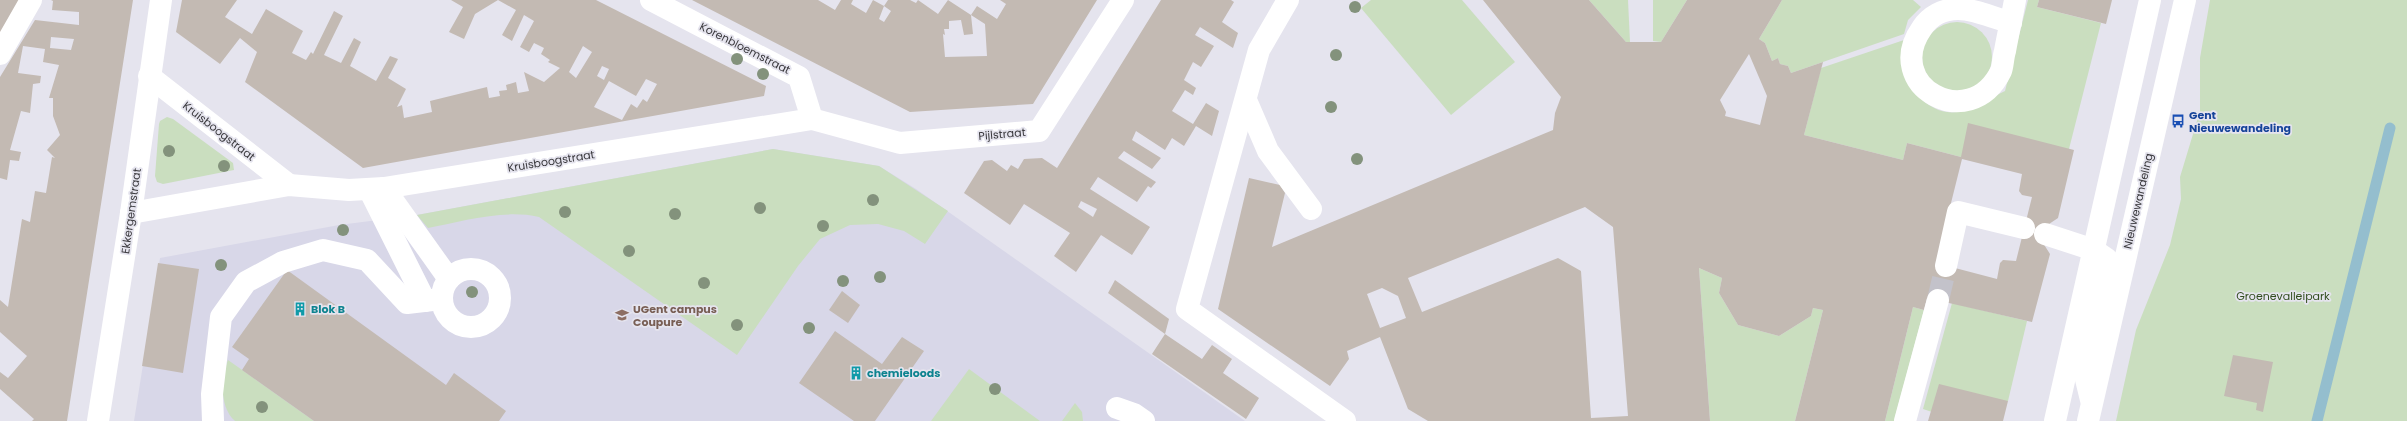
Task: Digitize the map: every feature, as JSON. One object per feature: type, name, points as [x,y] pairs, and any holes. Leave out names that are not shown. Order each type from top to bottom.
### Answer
[{"type":"street","points":[[0,54],[30,0]]},
{"type":"street","name":"Ekkergemstraat","points":[[98,421],[131,214],[149,76],[161,0]]},
{"type":"street","name":"Korenbloemstraat","points":[[651,0],[800,76],[812,119]]},
{"type":"street","name":"Pijlstraat","points":[[812,119],[900,143],[1039,131],[1123,0]]},
{"type":"street","points":[[1288,0],[1259,50],[1188,309],[1344,421]]},
{"type":"street","points":[[2011,22],[1959,9],[1942,11],[1926,21],[1916,35],[1911,54],[1913,70],[1922,85],[1936,98],[1956,102],[1971,99],[1990,87],[2001,71],[2011,22],[2015,0]]},
{"type":"street","points":[[2055,421],[2150,0]]},
{"type":"street","name":"Nieuwewandeling","points":[[2090,412],[2185,0]]},
{"type":"street","name":"Kruisboogstraat","points":[[149,76],[289,186]]},
{"type":"street","points":[[1246,100],[1268,151],[1311,209]]},
{"type":"street","name":"Kruisboogstraat","points":[[131,214],[289,186],[349,190],[377,188],[812,119]]},
{"type":"street","points":[[377,188],[449,279]]},
{"type":"street","points":[[212,421],[212,394],[221,317],[246,282],[283,262],[324,250],[367,260],[407,303],[433,300],[449,279],[462,270],[472,268],[482,270],[497,283],[501,299],[499,309],[493,318],[485,324],[474,328],[464,327],[454,323],[433,300],[377,188]]},
{"type":"street","points":[[1946,266],[1958,212],[2034,231],[2094,250]]},
{"type":"street","name":"Nieuwewandeling","points":[[2090,412],[2083,367],[2108,259],[2094,250]]},
{"type":"street","points":[[1905,421],[1938,300]]},
{"type":"street","points":[[1117,408],[1134,414],[1144,421]]},
{"type":"shaded area","name":"UGent campus Coupure","points":[[773,149],[879,166],[916,189],[1245,421],[134,421],[160,258],[339,225],[417,215]]},
{"type":"green space","points":[[1371,0],[1462,0],[1515,62],[1451,115],[1361,8]]},
{"type":"green space","points":[[1589,0],[1628,0],[1630,42],[1626,42]]},
{"type":"green space","points":[[1653,0],[1687,0],[1661,42],[1653,41]]},
{"type":"green space","points":[[1782,0],[1913,0],[1921,7],[1908,20],[1904,34],[1791,73],[1788,66],[1780,64],[1778,58],[1772,61],[1765,43],[1759,39]]},
{"type":"green space","points":[[2028,0],[2039,0],[2037,7],[2101,23],[2069,149],[1961,157],[1907,143],[1903,160],[1804,135],[1821,68],[1904,40],[1901,61],[1904,73],[1914,91],[1921,99],[1938,110],[1947,112],[1963,111],[2005,91]]},
{"type":"green space","name":"Groenevalleipark","points":[[2210,0],[2407,0],[2407,421],[2116,421],[2136,330],[2170,245],[2181,199],[2180,177],[2200,111],[2200,58]]},
{"type":"green space","points":[[1957,22],[1970,25],[1982,32],[1989,44],[1992,57],[1989,70],[1982,82],[1970,89],[1957,92],[1944,89],[1932,82],[1925,70],[1922,57],[1925,44],[1932,32],[1944,25]]},
{"type":"green space","points":[[167,117],[173,119],[233,163],[234,170],[163,184],[157,182],[155,176],[159,124],[160,121]]},
{"type":"green space","points":[[773,149],[879,166],[948,211],[925,244],[904,231],[878,224],[850,225],[820,239],[798,266],[737,355],[539,217],[512,214],[498,215],[469,219],[428,228],[417,215]]},
{"type":"green space","points":[[1699,268],[1722,278],[1719,293],[1738,325],[1779,336],[1811,316],[1813,308],[1823,310],[1795,421],[1710,421]]},
{"type":"green space","points":[[1952,303],[2027,321],[2008,401],[1932,412],[1923,409]]},
{"type":"green space","points":[[1913,307],[1924,310],[1894,421],[1885,421]]},
{"type":"green space","points":[[228,360],[314,421],[235,421],[226,408],[223,392],[224,375]]},
{"type":"green space","points":[[969,369],[1040,421],[931,421]]},
{"type":"green space","points":[[1075,403],[1082,412],[1083,421],[1062,421]]},
{"type":"building","points":[[0,0],[21,0],[0,38]]},
{"type":"building","points":[[51,0],[133,0],[67,421],[32,421],[34,419],[0,389],[0,372],[8,378],[27,356],[0,332],[0,300],[8,307],[22,219],[30,222],[35,191],[46,193],[52,157],[55,158],[47,150],[60,135],[53,116],[53,98],[49,98],[59,65],[43,62],[45,49],[23,46],[18,73],[41,76],[40,83],[33,84],[30,113],[21,111],[10,150],[21,152],[19,161],[10,160],[7,180],[0,178],[0,77],[35,20],[79,25],[79,12],[52,10],[53,1]],"holes":[[[51,37],[74,39],[71,50],[50,48]]]},
{"type":"building","points":[[182,0],[237,0],[225,17],[252,34],[266,9],[303,31],[292,53],[306,60],[311,52],[313,54],[334,11],[343,16],[324,55],[341,63],[354,38],[361,42],[350,66],[376,81],[390,56],[398,59],[388,78],[406,89],[397,107],[402,105],[404,118],[432,112],[430,101],[487,87],[489,98],[500,96],[499,91],[507,90],[506,85],[516,82],[518,93],[529,91],[524,72],[544,82],[560,68],[548,62],[550,60],[541,54],[544,48],[534,43],[529,52],[520,47],[534,21],[524,15],[512,41],[502,35],[516,10],[498,0],[596,0],[766,86],[764,96],[363,168],[245,82],[257,52],[240,38],[220,64],[176,32]],"holes":[[[583,46],[592,52],[576,78],[569,72]],[[602,66],[609,69],[604,80],[597,76]],[[646,79],[657,84],[647,102],[643,99],[637,108],[631,104],[622,120],[594,107],[609,81],[636,96]]]},
{"type":"building","points":[[451,0],[498,0],[475,14],[464,39],[449,32],[463,7]]},
{"type":"building","points":[[692,0],[818,0],[835,10],[841,0],[853,0],[851,4],[866,13],[873,0],[884,6],[888,0],[910,0],[916,3],[918,0],[938,14],[948,0],[971,15],[977,6],[997,19],[1006,4],[1000,0],[1097,0],[1033,104],[910,112]],"holes":[[[884,6],[891,11],[884,22],[879,19]],[[971,15],[985,24],[987,56],[945,57],[944,29],[949,29],[949,21],[961,20],[964,35],[973,34]]]},
{"type":"building","points":[[1161,0],[1231,0],[1234,2],[1222,22],[1238,33],[1233,48],[1200,27],[1195,35],[1214,46],[1201,67],[1193,62],[1184,80],[1196,88],[1193,95],[1185,90],[1172,111],[1193,124],[1206,103],[1219,111],[1212,136],[1196,126],[1184,146],[1172,138],[1165,150],[1136,131],[1132,140],[1161,158],[1152,169],[1124,151],[1118,158],[1156,182],[1151,188],[1148,186],[1137,202],[1098,177],[1090,189],[1150,227],[1132,255],[1101,235],[1076,272],[1054,256],[1070,233],[1024,204],[1010,225],[964,193],[984,161],[992,160],[1007,171],[1011,165],[1018,169],[1024,159],[1042,158],[1057,168]],"holes":[[[1081,201],[1097,209],[1093,217],[1078,207]]]},
{"type":"building","points":[[1483,0],[1589,0],[1626,42],[1661,42],[1687,0],[1782,0],[1759,39],[1765,43],[1772,61],[1778,58],[1780,64],[1788,66],[1791,73],[1823,62],[1804,135],[1903,160],[1907,143],[1961,157],[1968,123],[2074,150],[2058,218],[2049,224],[2043,243],[2050,254],[2032,322],[1927,298],[1924,310],[1913,307],[1885,421],[1795,421],[1823,310],[1813,308],[1811,316],[1779,336],[1738,325],[1719,293],[1722,278],[1699,268],[1710,421],[1428,421],[1408,409],[1380,337],[1347,351],[1349,359],[1330,386],[1218,309],[1249,178],[1280,185],[1285,193],[1272,247],[1553,130],[1555,113],[1561,97]],"holes":[[[1749,54],[1767,96],[1760,125],[1725,116],[1726,112],[1720,100]],[[1962,159],[2022,174],[2019,191],[2022,195],[2032,197],[2016,261],[2003,260],[2000,263],[1997,279],[1936,263]],[[1585,207],[1613,227],[1628,416],[1591,418],[1581,271],[1558,258],[1422,312],[1408,278]],[[1382,288],[1398,296],[1406,318],[1380,328],[1367,294]]]},
{"type":"building","points":[[2039,0],[2112,0],[2106,24],[2037,7]]},
{"type":"building","points":[[158,263],[199,269],[183,373],[142,366]]},
{"type":"building","name":"Blok B","points":[[287,270],[446,385],[454,373],[506,411],[499,421],[314,421],[242,370],[249,359],[232,347]]},
{"type":"building","points":[[1115,280],[1169,319],[1165,334],[1108,293]]},
{"type":"building","points":[[842,291],[860,305],[848,323],[829,310]]},
{"type":"building","name":"chemieloods","points":[[835,331],[882,364],[902,337],[924,351],[875,421],[854,421],[799,383]]},
{"type":"building","points":[[1165,334],[1202,359],[1212,345],[1232,359],[1223,373],[1259,398],[1246,419],[1152,354]]},
{"type":"building","points":[[2233,355],[2273,362],[2263,412],[2256,410],[2257,403],[2224,396]]},
{"type":"building","points":[[1939,384],[2008,401],[2003,421],[1928,421]]},
{"type":"waterway","points":[[2317,421],[2390,128]]},
{"type":"tunnel","points":[[1938,300],[1946,266]]},
{"type":"place","name":"Gent Nieuwewandeling","points":[[2178,121]]},
{"type":"place","name":"Blok B","points":[[300,309]]},
{"type":"place","name":"UGent campus Coupure","points":[[622,315]]},
{"type":"place","name":"chemieloods","points":[[856,373]]}]
